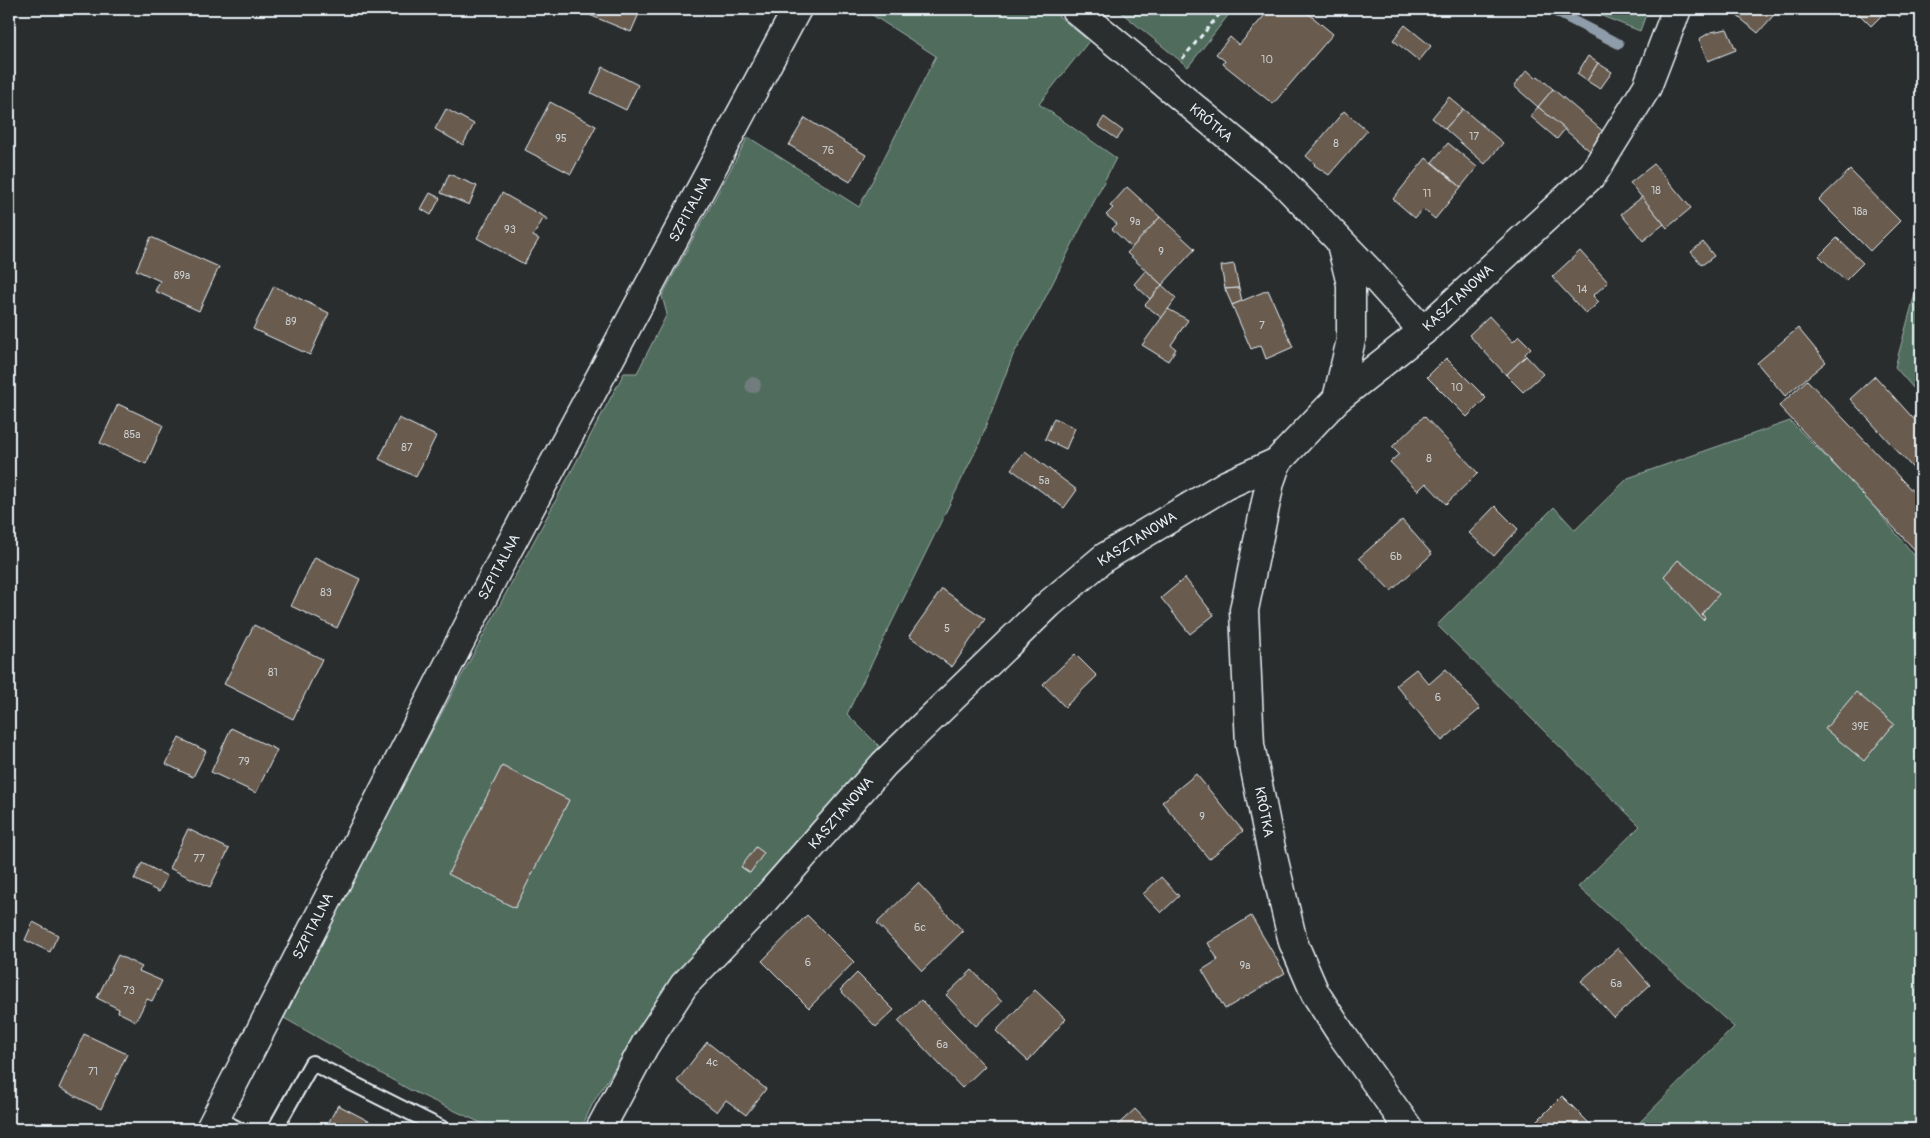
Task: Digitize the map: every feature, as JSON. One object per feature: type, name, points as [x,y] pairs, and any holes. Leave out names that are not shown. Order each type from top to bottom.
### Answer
[{"type":"street","name":"SZPITALNA","points":[[221,1126],[503,560],[797,9]]},
{"type":"street","name":"KRÓTKA","points":[[1075,9],[1280,179],[1370,272],[1423,331]]},
{"type":"street","name":"KASZTANOWA","points":[[600,1129],[645,1045],[684,985],[753,913],[884,764],[1049,604],[1105,557],[1226,485],[1277,462],[1337,399],[1423,331],[1593,174],[1647,87],[1677,9]]},
{"type":"street","name":"KRÓTKA","points":[[1337,399],[1352,340],[1351,284],[1341,244]]},
{"type":"street","points":[[1351,313],[1367,337],[1390,357]]},
{"type":"street","name":"KRÓTKA","points":[[1277,462],[1270,482],[1244,610],[1250,745],[1264,817],[1292,942],[1312,984],[1342,1035],[1409,1129]]},
{"type":"lane","points":[[275,1129],[312,1063],[443,1129]]},
{"type":"path","points":[[1167,9],[1198,13],[1205,9]]},
{"type":"path","points":[[1162,82],[1224,9]]},
{"type":"green space","points":[[863,9],[1050,9],[1089,41],[1039,104],[1116,158],[1039,310],[1013,355],[979,444],[847,714],[881,748],[745,902],[671,978],[593,1103],[581,1129],[494,1129],[410,1090],[284,1018],[363,860],[624,373],[637,373],[667,314],[662,296],[748,137],[859,207],[936,56]]},
{"type":"green space","points":[[1117,9],[1233,9],[1188,67]]},
{"type":"green space","points":[[1584,9],[1648,9],[1640,31]]},
{"type":"green space","points":[[1921,272],[1921,397],[1895,367]]},
{"type":"green space","points":[[1790,421],[1865,496],[1914,555],[1921,550],[1921,1129],[1633,1129],[1734,1027],[1578,887],[1640,826],[1437,625],[1554,507],[1575,530],[1628,478]]},
{"type":"building","points":[[589,9],[641,9],[631,32],[587,14]]},
{"type":"building","points":[[1270,9],[1303,9],[1333,34],[1273,104],[1223,64],[1225,61],[1216,54],[1230,37],[1239,45]]},
{"type":"building","points":[[1729,9],[1779,9],[1758,33]]},
{"type":"building","points":[[1854,9],[1888,9],[1871,26]]},
{"type":"building","points":[[1891,9],[1907,9],[1900,17]]},
{"type":"building","points":[[1405,25],[1431,46],[1419,61],[1393,40]]},
{"type":"building","points":[[1727,29],[1736,50],[1708,61],[1699,39],[1711,32]]},
{"type":"building","points":[[1588,56],[1598,63],[1587,81],[1577,74]]},
{"type":"building","points":[[1598,63],[1612,72],[1600,89],[1587,81]]},
{"type":"building","points":[[603,67],[638,85],[626,110],[591,93]]},
{"type":"building","points":[[1527,70],[1536,78],[1538,76],[1553,89],[1538,107],[1514,86]]},
{"type":"building","points":[[1553,89],[1605,133],[1590,151],[1538,107]]},
{"type":"building","points":[[1449,97],[1463,109],[1445,129],[1432,118]]},
{"type":"building","points":[[550,102],[596,126],[571,174],[525,150]]},
{"type":"building","points":[[1538,107],[1565,129],[1557,139],[1530,116]]},
{"type":"building","points":[[446,109],[474,124],[463,145],[435,129]]},
{"type":"building","points":[[1463,109],[1503,143],[1485,164],[1445,129]]},
{"type":"building","points":[[1344,111],[1367,131],[1329,175],[1314,165],[1306,156]]},
{"type":"building","points":[[1104,117],[1123,131],[1117,139],[1098,126]]},
{"type":"building","points":[[805,118],[866,155],[850,182],[789,145]]},
{"type":"building","points":[[1448,143],[1477,167],[1461,187],[1432,162]]},
{"type":"building","points":[[1426,158],[1461,187],[1435,219],[1423,209],[1415,218],[1393,199]]},
{"type":"building","points":[[1654,164],[1691,208],[1667,228],[1630,183]]},
{"type":"building","points":[[1850,170],[1900,221],[1870,251],[1819,200]]},
{"type":"building","points":[[449,174],[477,186],[469,205],[441,193]]},
{"type":"building","points":[[1127,187],[1160,217],[1132,248],[1112,229],[1117,224],[1106,215],[1113,208],[1110,206]]},
{"type":"building","points":[[430,193],[440,198],[431,215],[421,209]]},
{"type":"building","points":[[502,193],[548,219],[547,221],[543,219],[533,236],[539,239],[524,264],[477,238]]},
{"type":"building","points":[[1642,197],[1664,224],[1643,241],[1621,214]]},
{"type":"building","points":[[1160,217],[1195,249],[1162,285],[1127,253]]},
{"type":"building","points":[[151,237],[219,267],[199,311],[155,291],[160,281],[136,270]]},
{"type":"building","points":[[1837,238],[1863,263],[1845,281],[1819,256]]},
{"type":"building","points":[[1703,242],[1714,256],[1702,265],[1691,252]]},
{"type":"building","points":[[1580,251],[1608,282],[1593,296],[1599,302],[1586,314],[1552,277]]},
{"type":"building","points":[[1234,264],[1239,288],[1225,289],[1221,266]]},
{"type":"building","points":[[1146,270],[1162,285],[1150,299],[1134,284]]},
{"type":"building","points":[[1162,285],[1176,298],[1162,318],[1145,305]]},
{"type":"building","points":[[274,286],[329,313],[310,355],[253,329]]},
{"type":"building","points":[[1239,288],[1242,301],[1232,305],[1225,289]]},
{"type":"building","points":[[1268,290],[1293,347],[1266,359],[1261,345],[1251,349],[1232,305]]},
{"type":"building","points":[[1168,309],[1188,320],[1171,345],[1176,349],[1168,361],[1142,345]]},
{"type":"building","points":[[1489,316],[1513,342],[1519,336],[1531,348],[1525,354],[1526,356],[1506,375],[1469,335]]},
{"type":"building","points":[[1798,328],[1826,362],[1785,396],[1757,363]]},
{"type":"building","points":[[1526,356],[1543,374],[1523,392],[1506,375]]},
{"type":"building","points":[[1446,358],[1486,398],[1467,417],[1427,377]]},
{"type":"building","points":[[1875,376],[1921,427],[1921,477],[1850,399]]},
{"type":"building","points":[[1807,380],[1921,500],[1921,546],[1916,551],[1779,406]]},
{"type":"building","points":[[118,404],[163,425],[146,464],[100,443]]},
{"type":"building","points":[[1424,416],[1478,473],[1446,504],[1426,483],[1418,491],[1390,462],[1399,454],[1392,447]]},
{"type":"building","points":[[399,418],[436,436],[416,477],[379,459]]},
{"type":"building","points":[[1054,418],[1075,428],[1066,449],[1045,439]]},
{"type":"building","points":[[1025,451],[1077,490],[1064,508],[1011,469]]},
{"type":"building","points":[[1495,506],[1518,529],[1494,556],[1469,533]]},
{"type":"building","points":[[1402,520],[1432,554],[1391,591],[1359,558]]},
{"type":"building","points":[[315,557],[360,579],[337,628],[291,606]]},
{"type":"building","points":[[1678,560],[1719,594],[1702,614],[1705,618],[1703,620],[1664,576]]},
{"type":"building","points":[[1185,578],[1214,615],[1190,634],[1161,598]]},
{"type":"building","points":[[942,589],[985,619],[952,667],[909,636]]},
{"type":"building","points":[[254,625],[322,659],[293,719],[224,684]]},
{"type":"building","points":[[1075,654],[1097,676],[1065,707],[1043,684]]},
{"type":"building","points":[[1416,669],[1429,684],[1446,669],[1480,709],[1442,741],[1396,685]]},
{"type":"building","points":[[1856,692],[1894,724],[1864,761],[1825,729]]},
{"type":"building","points":[[231,728],[277,750],[256,793],[211,772]]},
{"type":"building","points":[[179,738],[206,751],[193,777],[166,764]]},
{"type":"building","points":[[502,766],[569,800],[515,908],[448,874]]},
{"type":"building","points":[[1196,774],[1243,831],[1209,859],[1162,802]]},
{"type":"building","points":[[188,829],[229,849],[210,887],[169,868]]},
{"type":"building","points":[[756,847],[764,853],[750,873],[741,867]]},
{"type":"building","points":[[142,863],[167,876],[159,892],[134,879]]},
{"type":"building","points":[[1161,877],[1179,896],[1161,913],[1143,894]]},
{"type":"building","points":[[918,883],[963,931],[922,971],[877,923]]},
{"type":"building","points":[[807,915],[854,962],[809,1008],[762,961]]},
{"type":"building","points":[[1251,916],[1285,973],[1225,1009],[1202,970],[1218,960],[1208,943]]},
{"type":"building","points":[[33,922],[58,935],[50,952],[25,940]]},
{"type":"building","points":[[1618,948],[1650,985],[1614,1018],[1581,981]]},
{"type":"building","points":[[118,955],[142,967],[139,971],[162,981],[152,1001],[147,999],[136,1021],[118,1012],[119,1009],[97,998]]},
{"type":"building","points":[[972,970],[1002,1002],[976,1026],[946,995]]},
{"type":"building","points":[[857,973],[894,1010],[876,1027],[840,990]]},
{"type":"building","points":[[1035,990],[1066,1019],[1028,1061],[996,1031]]},
{"type":"building","points":[[921,1000],[985,1066],[962,1088],[898,1021]]},
{"type":"building","points":[[84,1034],[127,1054],[101,1109],[59,1088]]},
{"type":"building","points":[[707,1042],[766,1089],[746,1115],[726,1100],[717,1112],[677,1081]]},
{"type":"building","points":[[1562,1096],[1595,1129],[1529,1129]]},
{"type":"building","points":[[338,1105],[384,1129],[325,1129]]},
{"type":"building","points":[[1135,1109],[1154,1129],[1113,1129]]},
{"type":"waterway","points":[[1550,9],[1619,44]]}]
